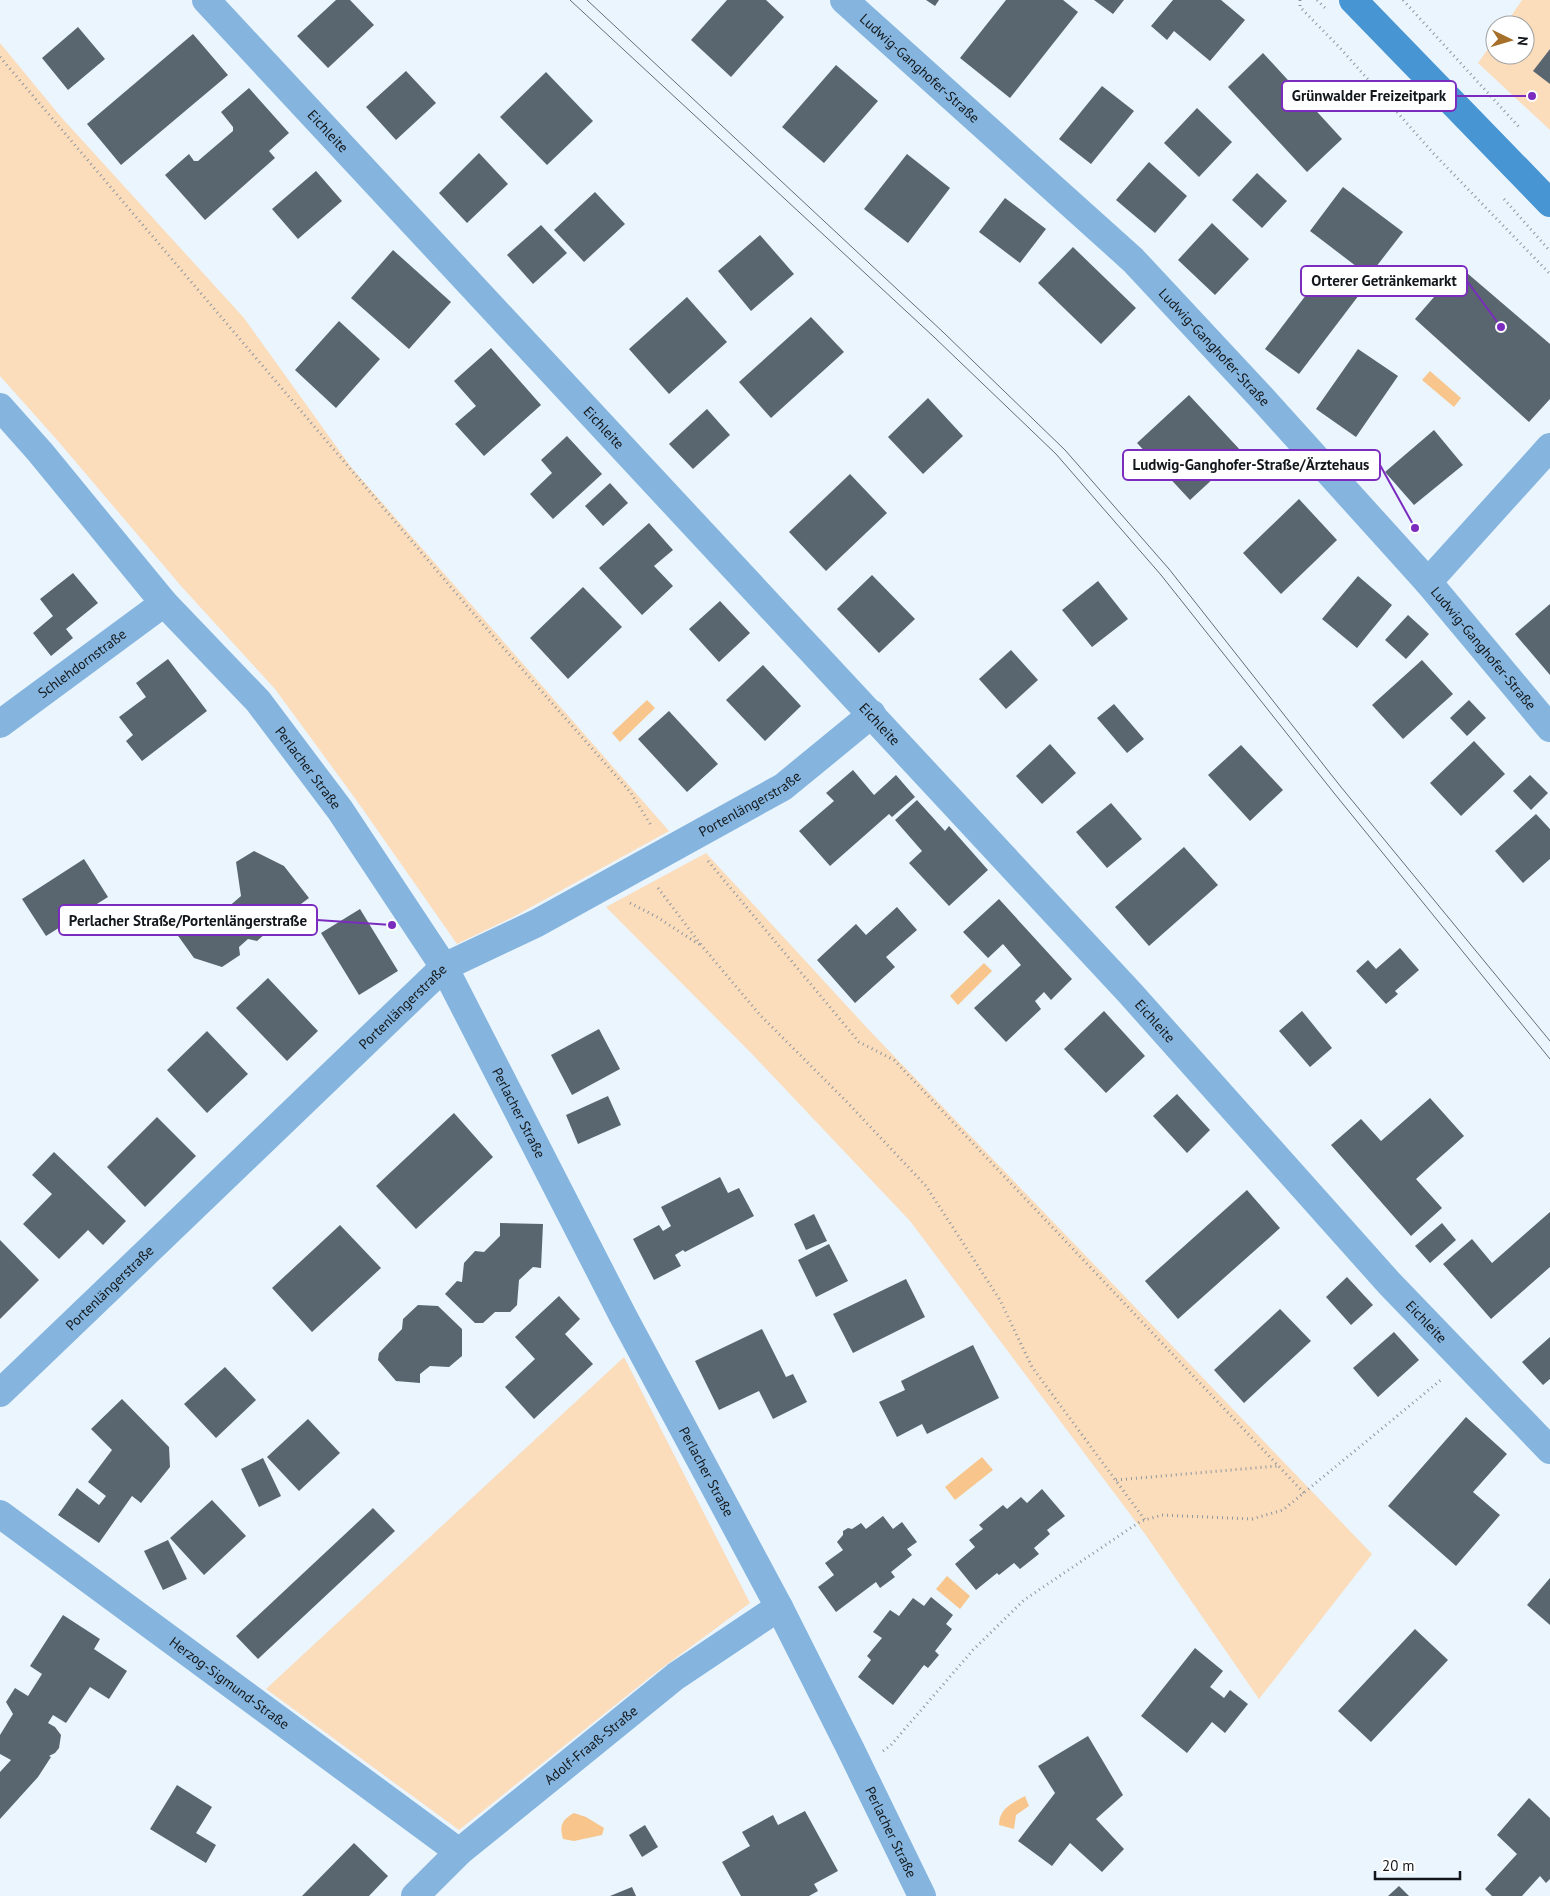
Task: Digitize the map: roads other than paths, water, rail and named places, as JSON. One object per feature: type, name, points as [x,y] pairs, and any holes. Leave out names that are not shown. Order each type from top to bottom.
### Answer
[{"type":"main road","points":[[1353,0],[1550,203]]},
{"type":"street","name":"Eichleite","points":[[206,0],[1130,993],[1389,1283],[1550,1450]]},
{"type":"street","name":"Ludwig-Ganghofer-Straße","points":[[844,0],[1133,260],[1260,395],[1428,582],[1550,728]]},
{"type":"street","name":"Perlacher Straße","points":[[0,407],[40,452],[164,602],[258,701],[340,810],[444,967],[623,1316],[779,1607],[861,1769],[922,1896]]},
{"type":"street","points":[[1428,582],[1550,447]]},
{"type":"street","name":"Schlehdornstraße","points":[[0,724],[164,602]]},
{"type":"street","name":"Portenlängerstraße","points":[[0,1393],[444,967],[537,923],[783,787],[872,714]]},
{"type":"street","name":"Herzog-Sigmund-Straße","points":[[0,1514],[459,1852]]},
{"type":"street","name":"Adolf-Fraaß-Straße","points":[[415,1896],[459,1852],[676,1676],[779,1607]]},
{"type":"tram line","points":[[570,0],[934,337],[1056,454],[1161,575],[1334,793],[1550,1059]]},
{"type":"tram line","points":[[587,0],[943,332],[1065,450],[1169,569],[1341,787],[1550,1041]]},
{"type":"place","name":"Grünwalder Freizeitpark","points":[[1532,96]]},
{"type":"place","name":"Orterer Getränkemarkt","points":[[1501,327]]},
{"type":"place","name":"Ludwig-Ganghofer-Straße/Ärztehaus","points":[[1415,528]]},
{"type":"place","name":"Perlacher Straße/Portenlängerstraße","points":[[392,925]]}]
